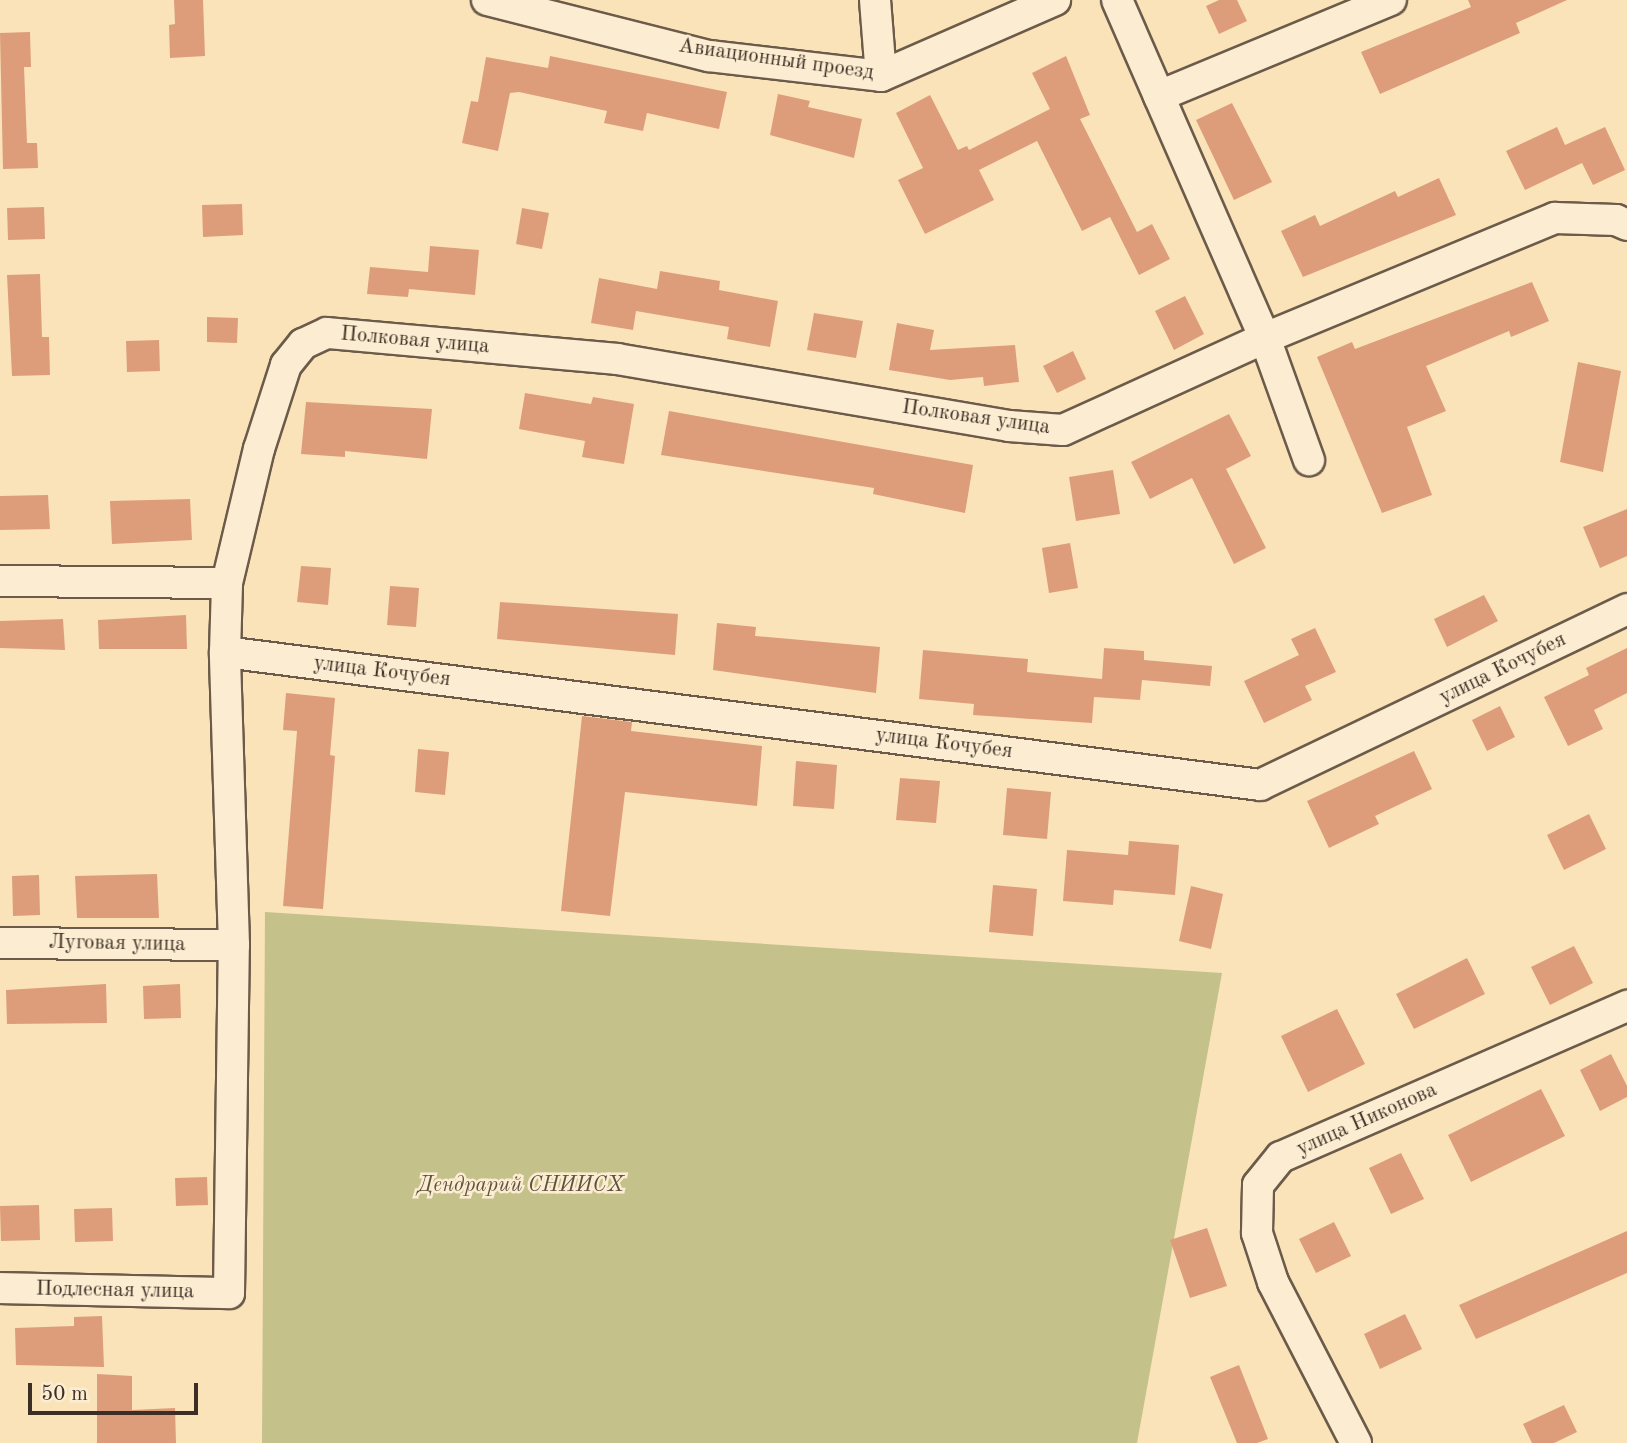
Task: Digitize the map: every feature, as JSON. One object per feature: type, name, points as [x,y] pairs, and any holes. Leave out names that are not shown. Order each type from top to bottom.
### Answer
[{"type":"street","points":[[875,0],[881,76]]},
{"type":"street","name":"Авиационный проезд","points":[[487,1],[709,56],[881,76],[1055,0]]},
{"type":"street","points":[[1117,0],[1265,338],[1309,460]]},
{"type":"street","points":[[1159,96],[1391,0]]},
{"type":"street","name":"Полковая улица","points":[[227,583],[258,449],[286,365],[303,344],[327,333],[617,359],[1009,426],[1063,430],[1265,338],[1555,218],[1616,220],[1627,225]]},
{"type":"street","points":[[0,581],[227,583],[225,652],[234,945]]},
{"type":"street","name":"улица Кочубея","points":[[225,652],[1260,785],[1627,609]]},
{"type":"street","name":"Луговая улица","points":[[0,943],[234,945]]},
{"type":"street","name":"Подлесная улица","points":[[0,1288],[229,1293],[234,945]]},
{"type":"street","name":"улица Никонова","points":[[1356,1443],[1273,1282],[1257,1233],[1258,1185],[1281,1157],[1627,1006]]},
{"type":"green space","name":"Дендрарий СНИИСХ","points":[[265,912],[1222,973],[1137,1443],[262,1443]]},
{"type":"building","points":[[174,0],[203,0],[205,56],[170,58],[169,25],[175,24]]},
{"type":"building","points":[[1219,0],[1237,0],[1247,21],[1219,34],[1206,6]]},
{"type":"building","points":[[1468,0],[1567,0],[1516,23],[1520,33],[1380,94],[1361,52],[1471,7]]},
{"type":"building","points":[[30,32],[31,67],[24,67],[27,143],[37,143],[38,168],[3,169],[0,33]]},
{"type":"building","points":[[550,56],[727,92],[719,129],[647,113],[643,131],[604,123],[607,111],[519,92],[510,93],[498,151],[462,143],[471,101],[478,102],[486,57],[548,68]]},
{"type":"building","points":[[1066,56],[1090,115],[1080,119],[1137,232],[1152,224],[1170,259],[1139,275],[1110,217],[1082,231],[1037,141],[979,170],[994,200],[925,234],[898,180],[923,168],[896,113],[930,95],[958,150],[967,146],[969,150],[1050,109],[1032,73]]},
{"type":"building","points":[[778,94],[810,101],[808,107],[862,119],[854,158],[770,135]]},
{"type":"building","points":[[1232,103],[1272,182],[1234,200],[1196,120]]},
{"type":"building","points":[[1557,127],[1565,145],[1605,127],[1625,170],[1593,185],[1582,163],[1525,190],[1506,151]]},
{"type":"building","points":[[1439,178],[1456,215],[1303,277],[1281,231],[1315,215],[1320,226],[1395,191],[1398,197]]},
{"type":"building","points":[[242,204],[243,235],[203,237],[202,205]]},
{"type":"building","points":[[44,207],[45,239],[8,240],[7,208]]},
{"type":"building","points":[[522,208],[549,213],[542,249],[516,244]]},
{"type":"building","points":[[430,246],[479,250],[475,295],[409,289],[408,297],[367,294],[370,267],[428,272]]},
{"type":"building","points":[[660,271],[720,281],[719,290],[778,301],[770,347],[727,339],[729,327],[636,311],[633,330],[591,323],[599,278],[657,289]]},
{"type":"building","points":[[40,274],[42,337],[49,337],[50,375],[12,376],[7,275]]},
{"type":"building","points":[[1532,282],[1549,321],[1511,337],[1509,331],[1426,366],[1446,411],[1407,427],[1432,495],[1382,513],[1317,357],[1352,342],[1355,349]]},
{"type":"building","points":[[1185,296],[1204,334],[1174,350],[1155,311]]},
{"type":"building","points":[[814,313],[863,321],[856,358],[807,350]]},
{"type":"building","points":[[207,317],[238,318],[237,343],[207,342]]},
{"type":"building","points":[[897,323],[934,330],[930,350],[1015,345],[1019,382],[984,386],[983,377],[950,380],[889,370]]},
{"type":"building","points":[[159,340],[160,371],[127,372],[126,341]]},
{"type":"building","points":[[1073,351],[1086,379],[1057,393],[1043,366]]},
{"type":"building","points":[[1578,362],[1621,371],[1603,472],[1560,462]]},
{"type":"building","points":[[525,393],[591,404],[593,397],[634,404],[624,464],[582,457],[585,441],[519,429]]},
{"type":"building","points":[[306,402],[432,409],[427,459],[345,451],[345,457],[301,454]]},
{"type":"building","points":[[669,411],[973,465],[965,513],[873,494],[874,488],[661,455]]},
{"type":"building","points":[[1229,414],[1251,456],[1226,469],[1266,548],[1234,564],[1192,478],[1150,499],[1131,462]]},
{"type":"building","points":[[1113,470],[1120,514],[1076,521],[1069,477]]},
{"type":"building","points":[[48,495],[50,529],[0,530],[0,496]]},
{"type":"building","points":[[190,499],[192,540],[112,544],[110,501]]},
{"type":"building","points":[[1627,509],[1627,556],[1600,568],[1583,527]]},
{"type":"building","points":[[1070,543],[1078,588],[1049,593],[1042,548]]},
{"type":"building","points":[[301,566],[331,568],[328,605],[297,602]]},
{"type":"building","points":[[390,586],[419,588],[416,627],[387,625]]},
{"type":"building","points":[[1484,595],[1498,621],[1447,647],[1434,619]]},
{"type":"building","points":[[500,602],[678,614],[675,655],[497,639]]},
{"type":"building","points":[[186,615],[187,649],[99,649],[98,620]]},
{"type":"building","points":[[63,619],[65,650],[0,648],[0,621]]},
{"type":"building","points":[[717,623],[756,627],[755,636],[880,647],[876,693],[713,670]]},
{"type":"building","points":[[1315,628],[1336,672],[1305,686],[1312,700],[1264,723],[1244,681],[1299,655],[1291,639]]},
{"type":"building","points":[[1104,648],[1144,651],[1144,660],[1212,666],[1210,686],[1142,680],[1140,700],[1094,697],[1092,723],[973,715],[974,704],[919,699],[923,650],[1028,659],[1027,672],[1102,679]]},
{"type":"building","points":[[1627,648],[1627,693],[1594,710],[1603,729],[1568,746],[1544,697],[1589,675],[1586,668]]},
{"type":"building","points":[[286,693],[335,698],[330,755],[335,756],[323,909],[283,906],[297,731],[283,730]]},
{"type":"building","points":[[1500,706],[1515,737],[1487,751],[1472,720]]},
{"type":"building","points":[[582,716],[632,722],[631,731],[762,746],[757,806],[625,792],[610,916],[561,911]]},
{"type":"building","points":[[418,749],[449,752],[445,795],[415,792]]},
{"type":"building","points":[[1414,751],[1432,789],[1375,816],[1379,824],[1329,848],[1307,801]]},
{"type":"building","points":[[796,761],[837,765],[834,809],[793,806]]},
{"type":"building","points":[[900,778],[940,781],[936,823],[896,820]]},
{"type":"building","points":[[1007,788],[1051,792],[1047,839],[1003,835]]},
{"type":"building","points":[[1589,814],[1606,849],[1564,870],[1547,835]]},
{"type":"building","points":[[1129,841],[1179,845],[1175,895],[1114,890],[1113,905],[1063,901],[1067,850],[1128,855]]},
{"type":"building","points":[[157,874],[159,918],[77,918],[75,876]]},
{"type":"building","points":[[39,875],[40,915],[13,916],[12,876]]},
{"type":"building","points":[[993,885],[1037,889],[1033,936],[989,932]]},
{"type":"building","points":[[1191,886],[1223,894],[1211,949],[1179,941]]},
{"type":"building","points":[[1574,946],[1593,983],[1550,1005],[1531,967]]},
{"type":"building","points":[[1467,958],[1485,994],[1414,1029],[1396,994]]},
{"type":"building","points":[[106,984],[107,1023],[7,1024],[6,990]]},
{"type":"building","points":[[180,984],[181,1018],[144,1019],[143,986]]},
{"type":"building","points":[[1337,1009],[1365,1064],[1308,1092],[1281,1036]]},
{"type":"building","points":[[1611,1054],[1627,1086],[1627,1097],[1600,1111],[1580,1070]]},
{"type":"building","points":[[1541,1089],[1565,1136],[1471,1182],[1448,1135]]},
{"type":"building","points":[[1401,1153],[1424,1199],[1391,1214],[1369,1168]]},
{"type":"building","points":[[207,1177],[208,1205],[176,1206],[175,1178]]},
{"type":"building","points":[[39,1205],[40,1240],[1,1241],[0,1206]]},
{"type":"building","points":[[112,1208],[113,1241],[75,1242],[74,1209]]},
{"type":"building","points":[[1334,1222],[1351,1256],[1316,1273],[1299,1239]]},
{"type":"building","points":[[1207,1228],[1227,1286],[1190,1298],[1170,1240]]},
{"type":"building","points":[[1627,1231],[1627,1273],[1476,1339],[1459,1305]]},
{"type":"building","points":[[1405,1314],[1422,1349],[1380,1369],[1364,1334]]},
{"type":"building","points":[[102,1316],[104,1367],[16,1365],[15,1328],[74,1326],[74,1317]]},
{"type":"building","points":[[1239,1365],[1268,1439],[1257,1443],[1237,1443],[1210,1377]]},
{"type":"building","points":[[97,1374],[132,1376],[132,1410],[175,1408],[176,1443],[97,1443]]},
{"type":"building","points":[[1564,1405],[1577,1432],[1554,1443],[1532,1443],[1523,1424]]}]
